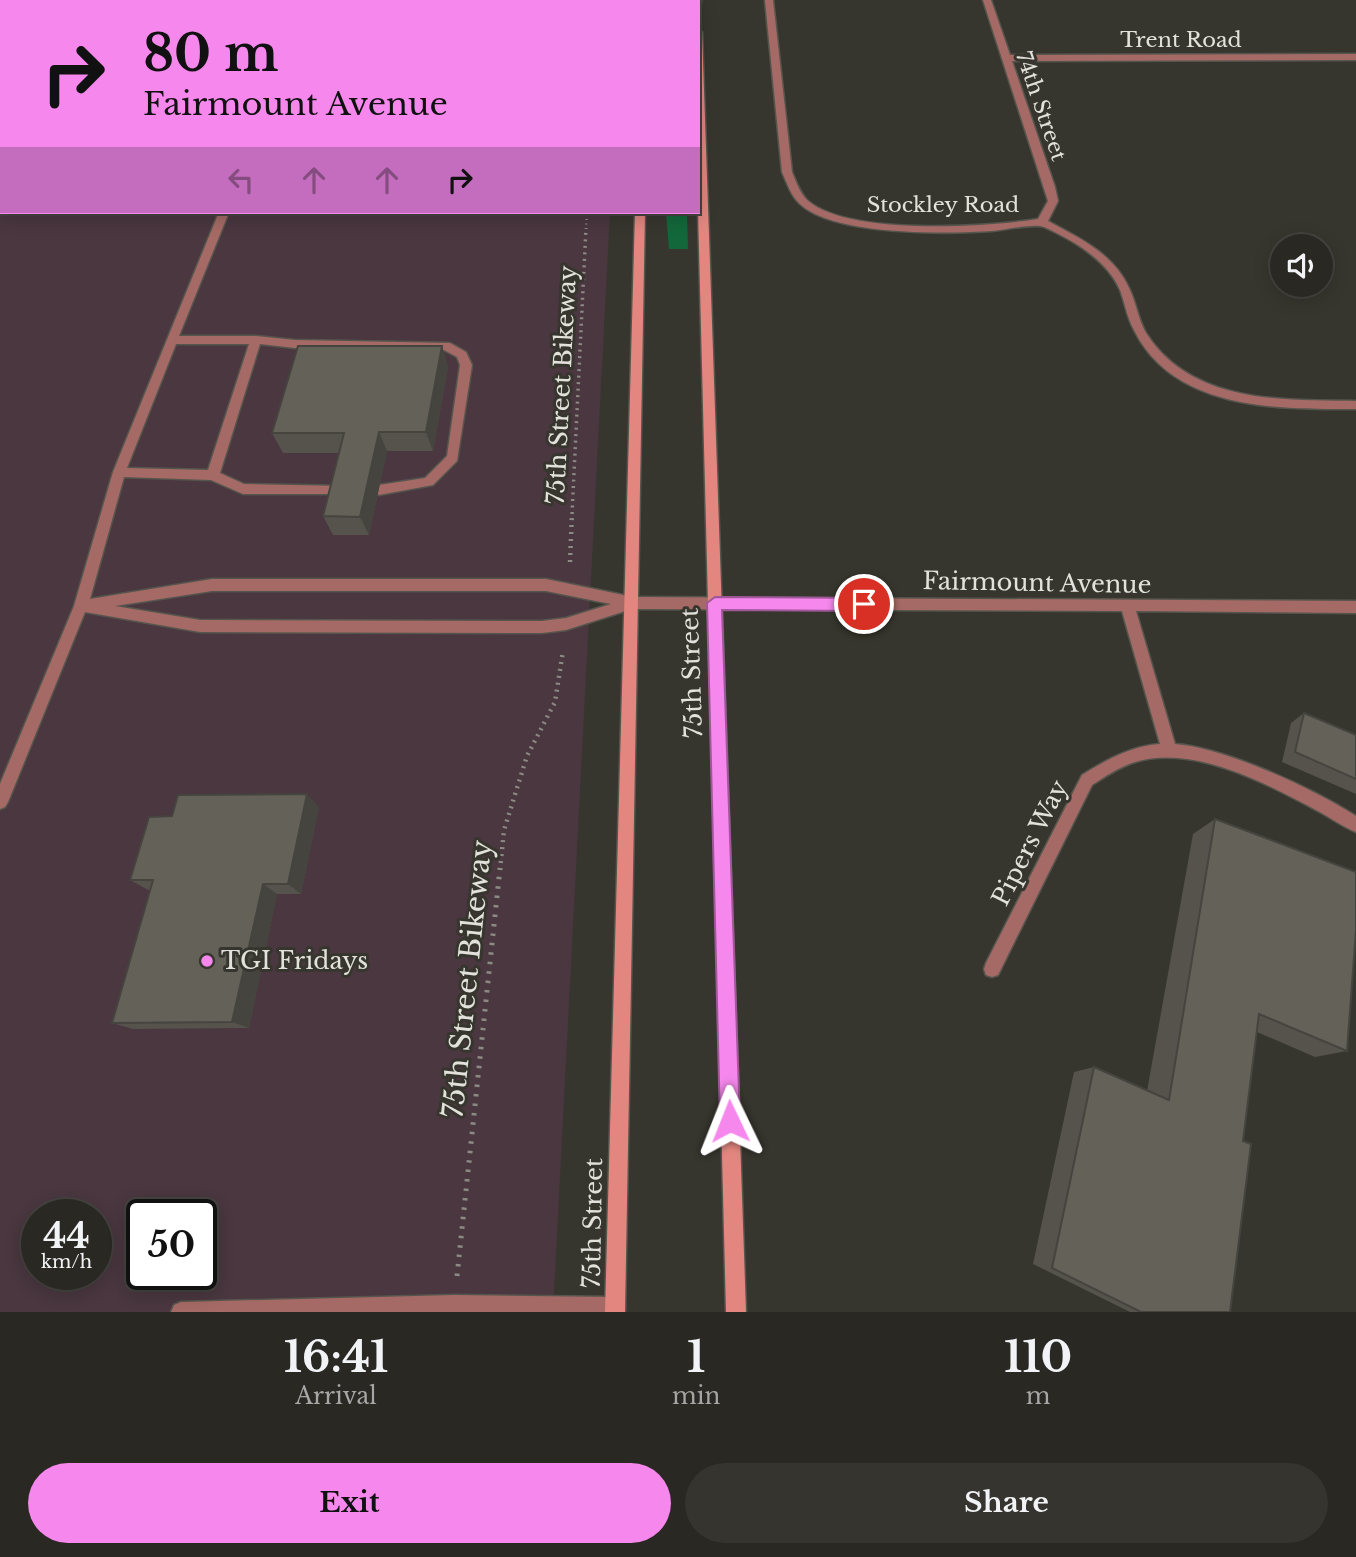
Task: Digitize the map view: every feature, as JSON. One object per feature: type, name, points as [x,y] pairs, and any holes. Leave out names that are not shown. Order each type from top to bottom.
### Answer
[{"type":"main road","name":"75th Street","points":[[700,100],[736,1312]]},
{"type":"main road","name":"75th Street","points":[[615,1310],[640,214]]},
{"type":"street","name":"Stockley Road","points":[[769,0],[788,172],[793,190],[805,203],[826,215],[872,226],[1016,227],[1042,222]]},
{"type":"street","name":"74th Street","points":[[986,0],[1050,187],[1053,201],[1042,222]]},
{"type":"street","name":"Trent Road","points":[[1006,58],[1356,57]]},
{"type":"street","points":[[0,802],[81,606],[119,472],[223,214]]},
{"type":"street","points":[[1042,222],[1083,243],[1104,261],[1121,282],[1141,334],[1150,348],[1188,382],[1243,400],[1271,404],[1356,405]]},
{"type":"street","points":[[173,340],[446,345],[462,355],[467,365],[453,458],[429,482],[379,491]]},
{"type":"street","points":[[213,475],[256,340]]},
{"type":"street","points":[[119,472],[213,475],[243,489],[343,491]]},
{"type":"street","points":[[81,606],[212,585],[546,585],[633,603]]},
{"type":"street","points":[[81,606],[200,626],[542,627],[566,624],[633,603]]},
{"type":"street","name":"Fairmount Avenue","points":[[633,603],[1356,607]]},
{"type":"street","points":[[1128,607],[1169,750]]},
{"type":"street","name":"Pipers Way","points":[[992,969],[1087,780],[1113,761],[1169,750],[1211,755],[1330,807],[1356,824]]},
{"type":"street","points":[[181,1312],[454,1305],[615,1310]]},
{"type":"path","name":"75th Street Bikeway","points":[[570,559],[587,214]]},
{"type":"path","name":"75th Street Bikeway","points":[[454,1305],[504,830],[527,756],[555,702],[562,660]]},
{"type":"shaded area","points":[[0,214],[610,214],[553,1312],[0,1312]]},
{"type":"green space","points":[[666,214],[687,214],[688,249],[669,249]]},
{"type":"building","points":[[298,346],[442,346],[426,432],[379,432],[360,517],[323,516],[344,433],[272,433]]},
{"type":"building","points":[[1304,713],[1356,735],[1356,779],[1295,752]]},
{"type":"building","name":"TGI Fridays","points":[[307,794],[288,884],[263,884],[232,1022],[112,1023],[153,880],[130,880],[149,817],[172,816],[178,795]]},
{"type":"building","points":[[1215,819],[1356,872],[1356,930],[1347,1051],[1259,1014],[1243,1141],[1251,1144],[1230,1312],[1141,1312],[1052,1268],[1094,1067],[1169,1100]]},
{"type":"place","name":"TGI Fridays","points":[[207,961]]},
{"type":"route","points":[[730,1121],[715,603],[864,604]]}]
